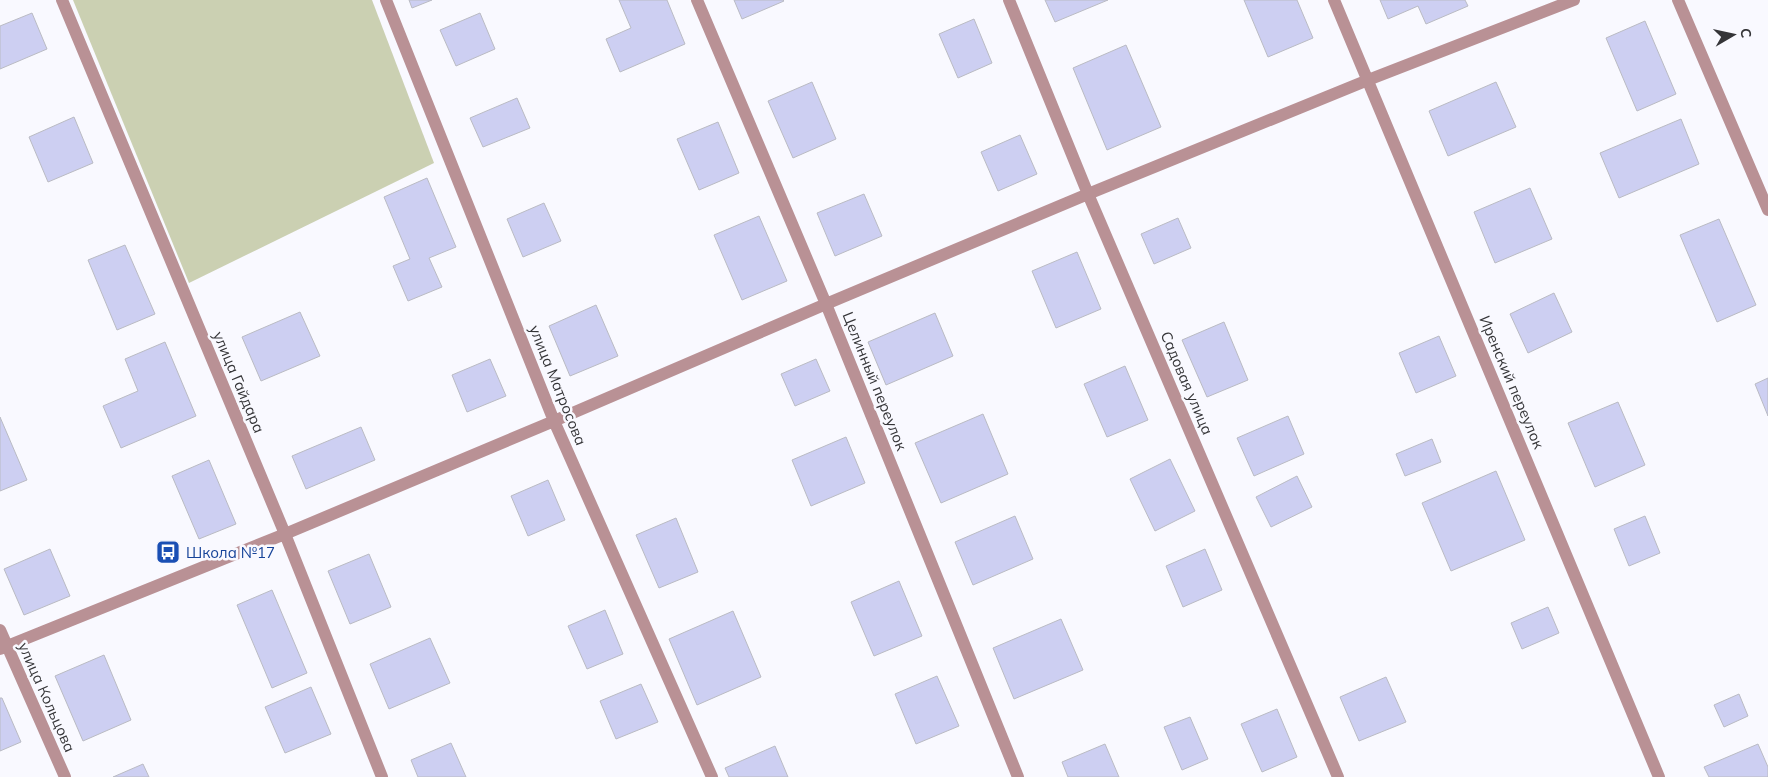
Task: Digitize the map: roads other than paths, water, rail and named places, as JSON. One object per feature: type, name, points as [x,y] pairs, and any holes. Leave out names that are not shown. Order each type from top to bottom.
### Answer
[{"type":"street","name":"улица Гайдара","points":[[62,0],[285,534],[382,777]]},
{"type":"street","name":"улица Матросова","points":[[386,0],[554,421],[712,777]]},
{"type":"street","name":"Целинный переулок","points":[[697,0],[826,304],[1018,777]]},
{"type":"street","name":"Садовая улица","points":[[1009,0],[1088,194],[1338,777]]},
{"type":"street","name":"Иренский переулок","points":[[1334,0],[1660,777]]},
{"type":"street","points":[[3,648],[285,534],[1088,194],[1368,80],[1574,0]]},
{"type":"street","points":[[1678,0],[1768,210]]},
{"type":"street","name":"улица Кольцова","points":[[0,630],[3,648],[64,777]]},
{"type":"place","name":"Школа №17","points":[[168,552]]}]
